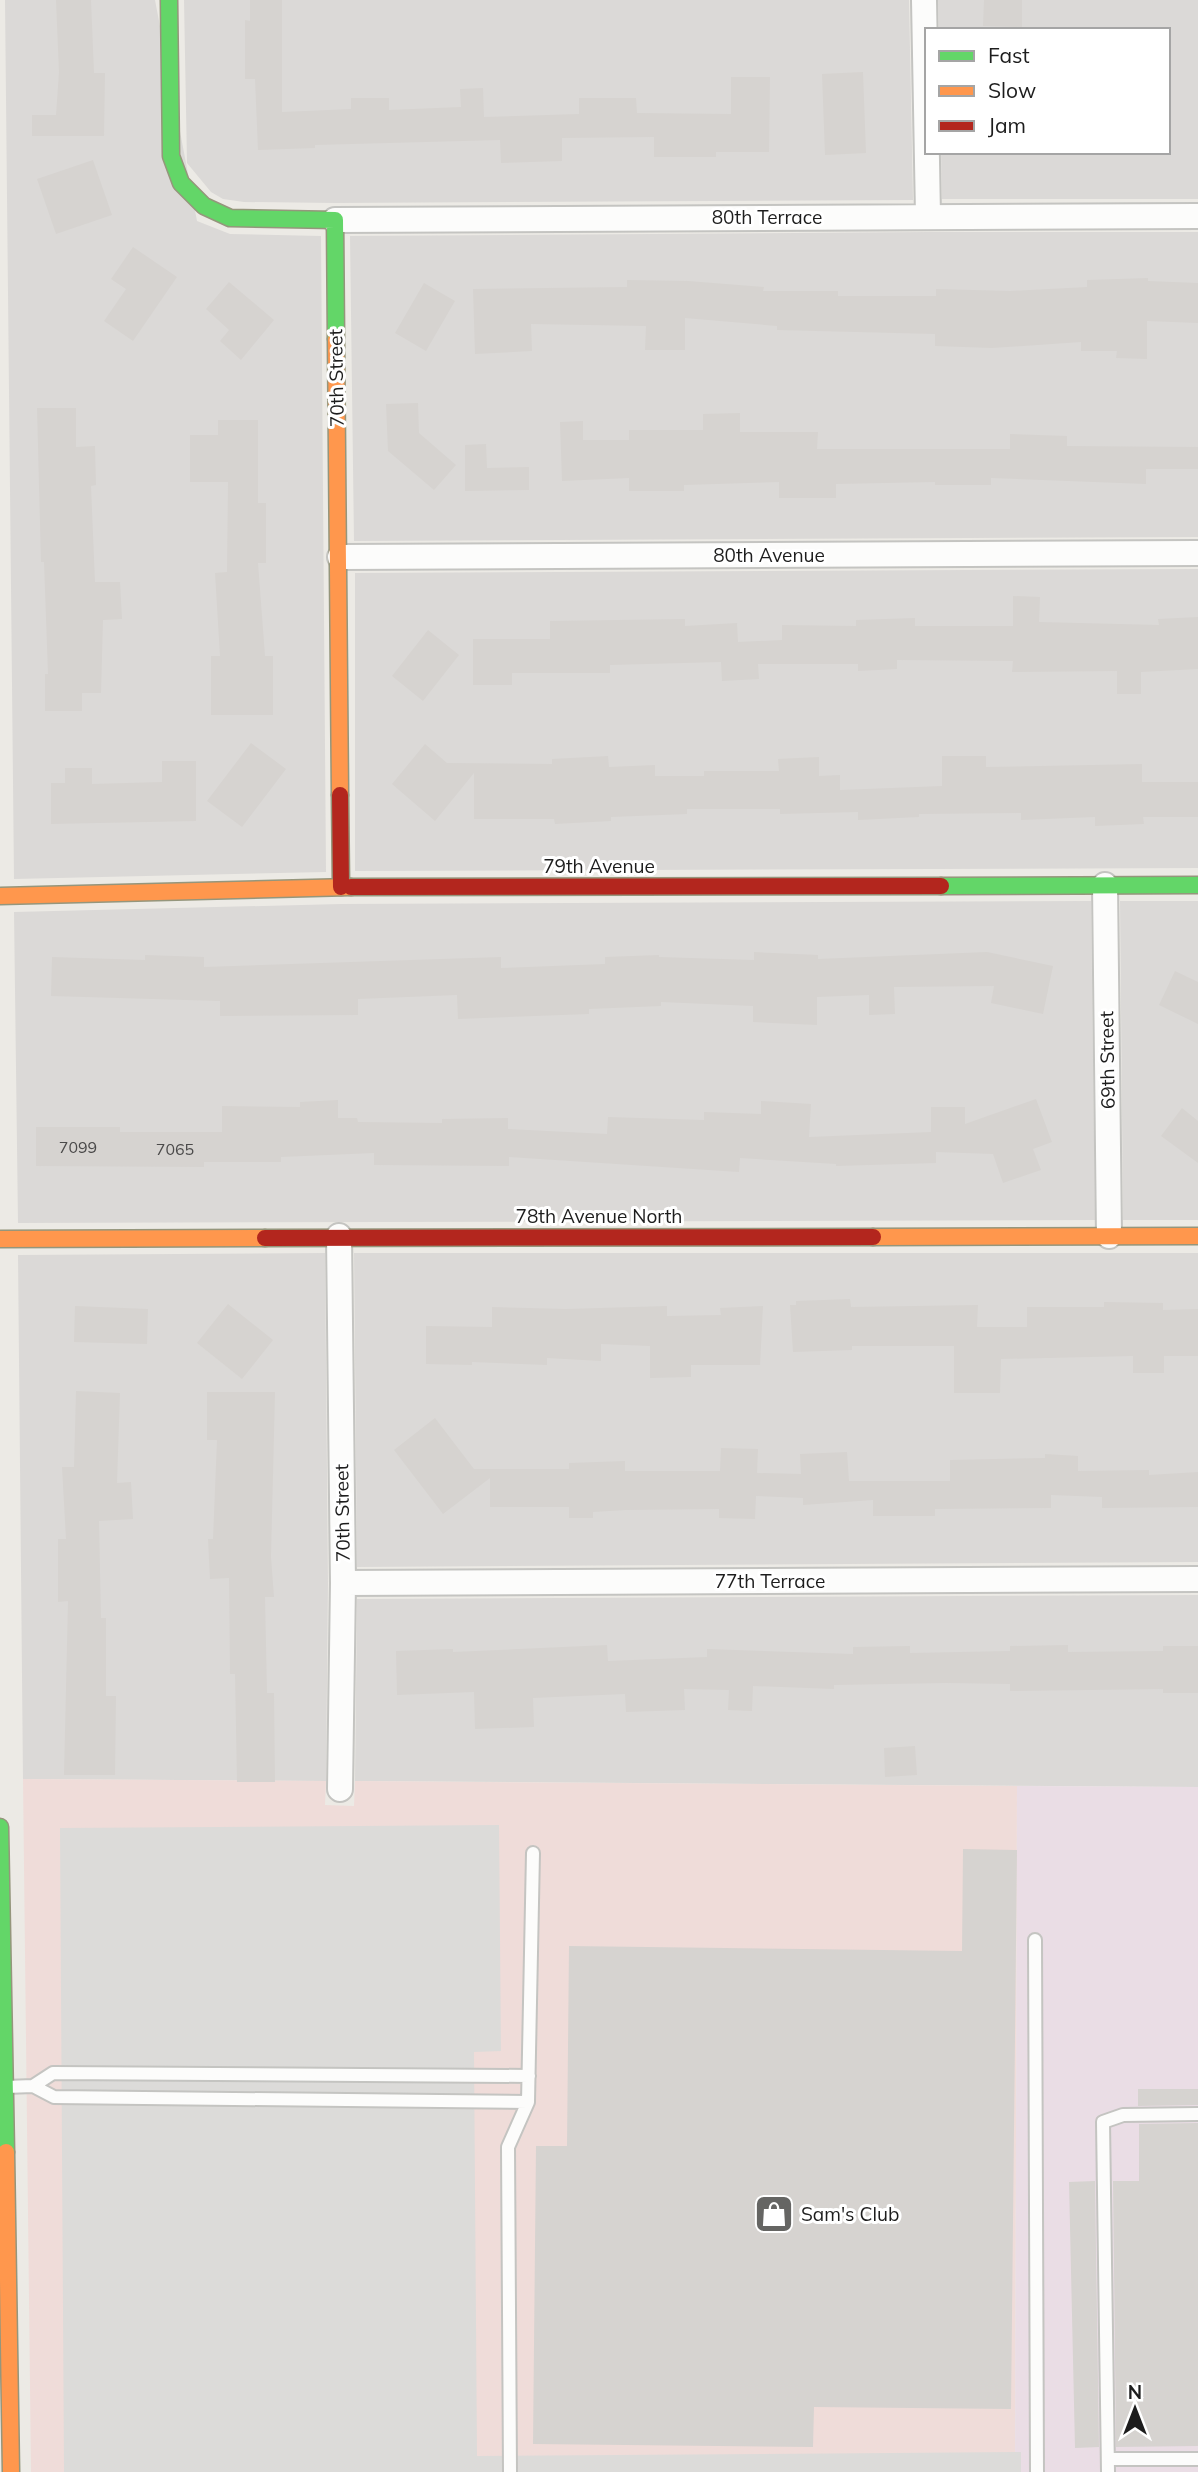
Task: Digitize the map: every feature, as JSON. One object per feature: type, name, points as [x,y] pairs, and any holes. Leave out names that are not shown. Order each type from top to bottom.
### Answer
[{"type":"street","points":[[169,0],[171,156],[181,183],[204,206],[230,218],[335,220]]},
{"type":"street","points":[[924,0],[925,54]]},
{"type":"street","points":[[927,154],[928,215]]},
{"type":"street","name":"80th Terrace","points":[[335,220],[928,215],[1198,216]]},
{"type":"street","name":"70th Street","points":[[335,220],[341,887]]},
{"type":"street","name":"80th Avenue","points":[[340,557],[1198,553]]},
{"type":"street","name":"69th Street","points":[[1105,885],[1109,1236]]},
{"type":"street","name":"79th Avenue","points":[[0,896],[341,887],[1198,885]]},
{"type":"street","name":"70th Street","points":[[339,1236],[343,1583],[340,1789]]},
{"type":"street","name":"78th Avenue North","points":[[0,1239],[339,1236],[1198,1236]]},
{"type":"street","name":"77th Terrace","points":[[343,1583],[1198,1579]]},
{"type":"street","points":[[0,1827],[11,2472]]},
{"type":"lane","points":[[510,2472],[508,2147],[528,2102],[533,1853]]},
{"type":"lane","points":[[1035,1940],[1037,2472]]},
{"type":"lane","points":[[33,2086],[53,2073],[529,2076]]},
{"type":"lane","points":[[3,2087],[33,2086],[54,2097],[528,2102]]},
{"type":"lane","points":[[1198,2114],[1124,2115],[1103,2122],[1108,2465],[1198,2459]]},
{"type":"shaded area","points":[[5,0],[155,0],[197,221],[230,234],[321,236],[326,872],[14,879]]},
{"type":"shaded area","points":[[184,0],[909,0],[913,200],[335,203],[244,202],[223,199],[211,192],[187,163]]},
{"type":"shaded area","points":[[938,0],[1198,0],[1198,199],[942,199],[941,154],[1170,154],[1170,28],[939,28]]},
{"type":"shaded area","points":[[1198,232],[1198,537],[354,541],[350,236]]},
{"type":"shaded area","points":[[1198,569],[1198,868],[355,871],[355,573]]},
{"type":"shaded area","points":[[1091,901],[1095,1220],[18,1223],[14,912],[341,904]]},
{"type":"shaded area","points":[[1120,901],[1198,901],[1198,1220],[1123,1220]]},
{"type":"shaded area","points":[[325,1253],[328,1583],[326,1781],[23,1779],[18,1255]]},
{"type":"shaded area","points":[[354,1253],[1198,1253],[1198,1562],[357,1567]]},
{"type":"shaded area","points":[[1198,1595],[1198,1787],[355,1781],[357,1599]]},
{"type":"shaded area","points":[[23,1779],[326,1781],[325,1805],[354,1806],[355,1781],[1017,1786],[1015,2472],[31,2472]]},
{"type":"shaded area","points":[[1017,1786],[1198,1787],[1198,2472],[1015,2472]]},
{"type":"shaded area","points":[[499,1825],[501,2051],[474,2052],[477,2456],[1021,2452],[1021,2472],[64,2472],[60,1828]]},
{"type":"building","points":[[56,0],[91,0],[94,73],[105,73],[104,136],[32,136],[32,115],[56,115],[59,72]]},
{"type":"building","points":[[250,0],[282,0],[282,112],[351,109],[351,98],[389,98],[389,110],[461,107],[460,89],[483,88],[484,117],[579,114],[579,98],[636,98],[637,113],[731,114],[731,77],[770,77],[769,152],[716,152],[716,157],[654,157],[654,137],[562,138],[562,161],[501,163],[500,140],[315,145],[315,148],[258,150],[255,79],[245,79],[245,20],[250,21]]},
{"type":"building","points":[[984,0],[1022,0],[1022,27],[983,26]]},
{"type":"building","points":[[863,72],[866,153],[825,155],[822,74]]},
{"type":"building","points":[[93,160],[112,215],[56,234],[37,179]]},
{"type":"building","points":[[133,247],[177,277],[133,341],[104,321],[126,289],[111,279]]},
{"type":"building","points":[[1148,278],[1148,281],[1198,283],[1198,323],[1147,321],[1147,359],[1116,358],[1117,351],[1081,351],[1081,342],[992,348],[935,346],[935,334],[777,330],[777,326],[685,318],[685,350],[645,350],[646,326],[531,324],[532,351],[475,354],[473,289],[627,287],[627,280],[688,281],[764,287],[763,291],[838,291],[838,296],[936,296],[936,289],[1010,291],[1087,287],[1087,280]]},
{"type":"building","points":[[229,282],[274,320],[241,360],[220,341],[229,330],[206,309]]},
{"type":"building","points":[[424,283],[455,301],[426,351],[395,333]]},
{"type":"building","points":[[418,403],[419,433],[456,465],[434,490],[388,451],[386,404]]},
{"type":"building","points":[[37,408],[76,408],[76,447],[95,446],[96,485],[91,486],[95,582],[120,582],[122,619],[103,620],[101,693],[82,693],[82,711],[45,711],[45,674],[48,674],[44,562],[41,562]]},
{"type":"building","points":[[740,413],[740,432],[818,432],[817,449],[1010,449],[1010,434],[1067,436],[1067,446],[1198,447],[1198,469],[1146,469],[1146,484],[991,478],[991,485],[935,485],[935,482],[836,484],[836,498],[779,498],[779,482],[684,485],[684,491],[629,491],[629,478],[562,481],[560,422],[583,421],[583,440],[629,440],[629,430],[703,430],[703,414]]},
{"type":"building","points":[[218,420],[258,420],[258,503],[266,503],[266,563],[258,563],[265,656],[273,656],[273,715],[211,715],[211,656],[220,656],[215,573],[227,572],[228,482],[190,482],[190,435],[218,435]]},
{"type":"building","points":[[486,444],[487,468],[529,467],[529,490],[465,491],[465,445]]},
{"type":"building","points":[[1013,596],[1040,597],[1039,622],[1159,625],[1158,619],[1198,617],[1198,669],[1141,672],[1141,694],[1117,694],[1117,671],[1012,672],[1013,661],[897,660],[897,669],[858,671],[858,664],[758,664],[759,679],[722,681],[721,662],[610,665],[610,673],[512,673],[512,685],[473,685],[473,639],[550,639],[550,621],[685,619],[685,626],[737,623],[738,642],[782,640],[782,625],[856,626],[856,620],[915,618],[915,626],[1013,626]]},
{"type":"building","points":[[428,630],[459,655],[423,701],[392,676]]},
{"type":"building","points":[[251,743],[286,769],[242,827],[207,801]]},
{"type":"building","points":[[425,744],[447,763],[552,764],[552,759],[608,756],[609,767],[655,765],[655,776],[704,776],[704,771],[779,771],[778,759],[819,757],[819,776],[840,775],[840,790],[942,786],[942,756],[986,756],[986,767],[1142,764],[1142,782],[1198,782],[1198,817],[1143,817],[1144,824],[1095,826],[1095,817],[1021,820],[1021,813],[919,814],[919,817],[858,820],[858,812],[780,814],[780,809],[687,809],[687,814],[611,817],[611,821],[555,824],[554,819],[474,819],[474,773],[435,821],[392,784]]},
{"type":"building","points":[[162,761],[196,761],[196,821],[51,824],[51,783],[65,783],[65,768],[92,768],[92,784],[162,782]]},
{"type":"building","points":[[754,952],[818,955],[818,959],[987,952],[1053,966],[1043,1014],[991,1003],[994,986],[894,987],[895,1014],[869,1015],[869,995],[817,997],[817,1025],[753,1022],[753,1006],[661,1002],[661,1006],[589,1009],[589,1014],[458,1019],[457,995],[358,999],[358,1015],[220,1016],[220,1001],[51,996],[52,957],[145,960],[145,955],[204,957],[204,967],[501,957],[501,968],[605,964],[605,957],[659,955],[754,960]]},
{"type":"building","points":[[1175,971],[1198,982],[1198,1024],[1159,1005]]},
{"type":"building","points":[[1036,1099],[1052,1142],[1033,1149],[1041,1170],[1003,1183],[993,1154],[936,1152],[936,1163],[836,1166],[740,1158],[739,1172],[509,1157],[509,1166],[374,1165],[374,1153],[281,1157],[281,1162],[204,1162],[204,1167],[36,1166],[36,1127],[120,1127],[120,1132],[222,1132],[222,1106],[300,1107],[300,1102],[338,1100],[338,1118],[357,1118],[358,1122],[442,1123],[442,1119],[508,1118],[508,1129],[607,1134],[608,1117],[704,1120],[704,1112],[761,1114],[761,1101],[811,1104],[809,1137],[931,1132],[931,1107],[965,1107],[965,1124]]},
{"type":"building","points":[[1182,1108],[1198,1121],[1198,1163],[1161,1136]]},
{"type":"building","points":[[850,1299],[851,1307],[978,1305],[977,1327],[1027,1327],[1027,1307],[1104,1307],[1104,1302],[1163,1303],[1163,1310],[1198,1309],[1198,1356],[1164,1356],[1164,1373],[1133,1373],[1133,1356],[1001,1359],[1000,1393],[954,1393],[954,1346],[852,1346],[852,1350],[793,1352],[790,1305],[796,1305],[796,1301]]},
{"type":"building","points":[[228,1304],[273,1340],[242,1379],[197,1343]]},
{"type":"building","points":[[75,1306],[148,1309],[147,1344],[74,1342]]},
{"type":"building","points":[[667,1306],[667,1316],[721,1315],[720,1308],[763,1306],[760,1365],[691,1365],[691,1377],[650,1378],[650,1346],[601,1344],[601,1361],[547,1358],[547,1365],[472,1362],[472,1365],[426,1364],[426,1326],[492,1327],[492,1307],[566,1309]]},
{"type":"building","points":[[76,1391],[120,1393],[117,1483],[131,1482],[133,1519],[99,1521],[101,1618],[106,1618],[106,1696],[116,1696],[115,1775],[64,1775],[68,1601],[58,1602],[58,1539],[66,1539],[62,1467],[74,1467]]},
{"type":"building","points":[[207,1392],[275,1392],[271,1557],[274,1597],[265,1597],[267,1693],[274,1693],[275,1782],[237,1782],[235,1674],[230,1674],[229,1578],[210,1579],[208,1539],[213,1539],[217,1440],[207,1440]]},
{"type":"building","points":[[435,1418],[474,1469],[569,1469],[569,1463],[625,1461],[625,1471],[720,1471],[721,1448],[758,1449],[757,1473],[801,1474],[800,1454],[847,1452],[849,1481],[950,1481],[950,1460],[1045,1458],[1045,1454],[1078,1456],[1078,1471],[1149,1470],[1149,1475],[1198,1472],[1198,1507],[1102,1508],[1102,1497],[1051,1495],[1051,1508],[935,1509],[935,1516],[873,1516],[873,1500],[803,1505],[803,1498],[756,1496],[755,1519],[719,1518],[719,1509],[626,1510],[593,1512],[593,1518],[569,1518],[569,1507],[490,1507],[490,1478],[443,1514],[394,1450]]},
{"type":"building","points":[[607,1645],[608,1661],[707,1657],[707,1649],[853,1654],[853,1647],[910,1646],[910,1653],[1010,1651],[1010,1646],[1068,1645],[1068,1652],[1163,1651],[1163,1646],[1198,1646],[1198,1693],[1163,1693],[1163,1689],[1010,1691],[1010,1684],[947,1683],[834,1685],[834,1689],[753,1686],[752,1711],[728,1710],[729,1690],[684,1689],[685,1710],[626,1712],[625,1694],[533,1698],[534,1727],[475,1729],[474,1692],[397,1695],[396,1651],[453,1649],[453,1652]]},
{"type":"building","points":[[915,1746],[917,1775],[885,1777],[884,1748]]},
{"type":"building","name":"Sam's Club","points":[[963,1849],[1017,1850],[1011,2409],[814,2407],[813,2447],[533,2444],[536,2146],[567,2146],[569,1946],[962,1951]]},
{"type":"building","points":[[1138,2089],[1198,2089],[1198,2105],[1138,2106]]},
{"type":"building","points":[[1198,2123],[1198,2446],[1116,2447],[1113,2181],[1139,2181],[1139,2124]]},
{"type":"building","points":[[1095,2181],[1099,2447],[1075,2448],[1069,2182]]},
{"type":"traffic: fast","points":[[169,0],[171,156],[181,183],[204,206],[230,218],[335,220],[336,339]]},
{"type":"traffic: fast","points":[[941,886],[1198,885]]},
{"type":"traffic: fast","points":[[0,1827],[6,2152]]},
{"type":"traffic: slow","points":[[336,339],[340,795]]},
{"type":"traffic: slow","points":[[0,896],[351,887]]},
{"type":"traffic: slow","points":[[873,1237],[1198,1236]]},
{"type":"traffic: slow","points":[[0,1239],[265,1238]]},
{"type":"traffic: slow","points":[[6,2152],[11,2472]]},
{"type":"traffic: jam","points":[[340,795],[341,887]]},
{"type":"traffic: jam","points":[[351,887],[941,886]]},
{"type":"traffic: jam","points":[[265,1238],[873,1237]]},
{"type":"place","name":"Sam's Club","points":[[774,2214]]}]
